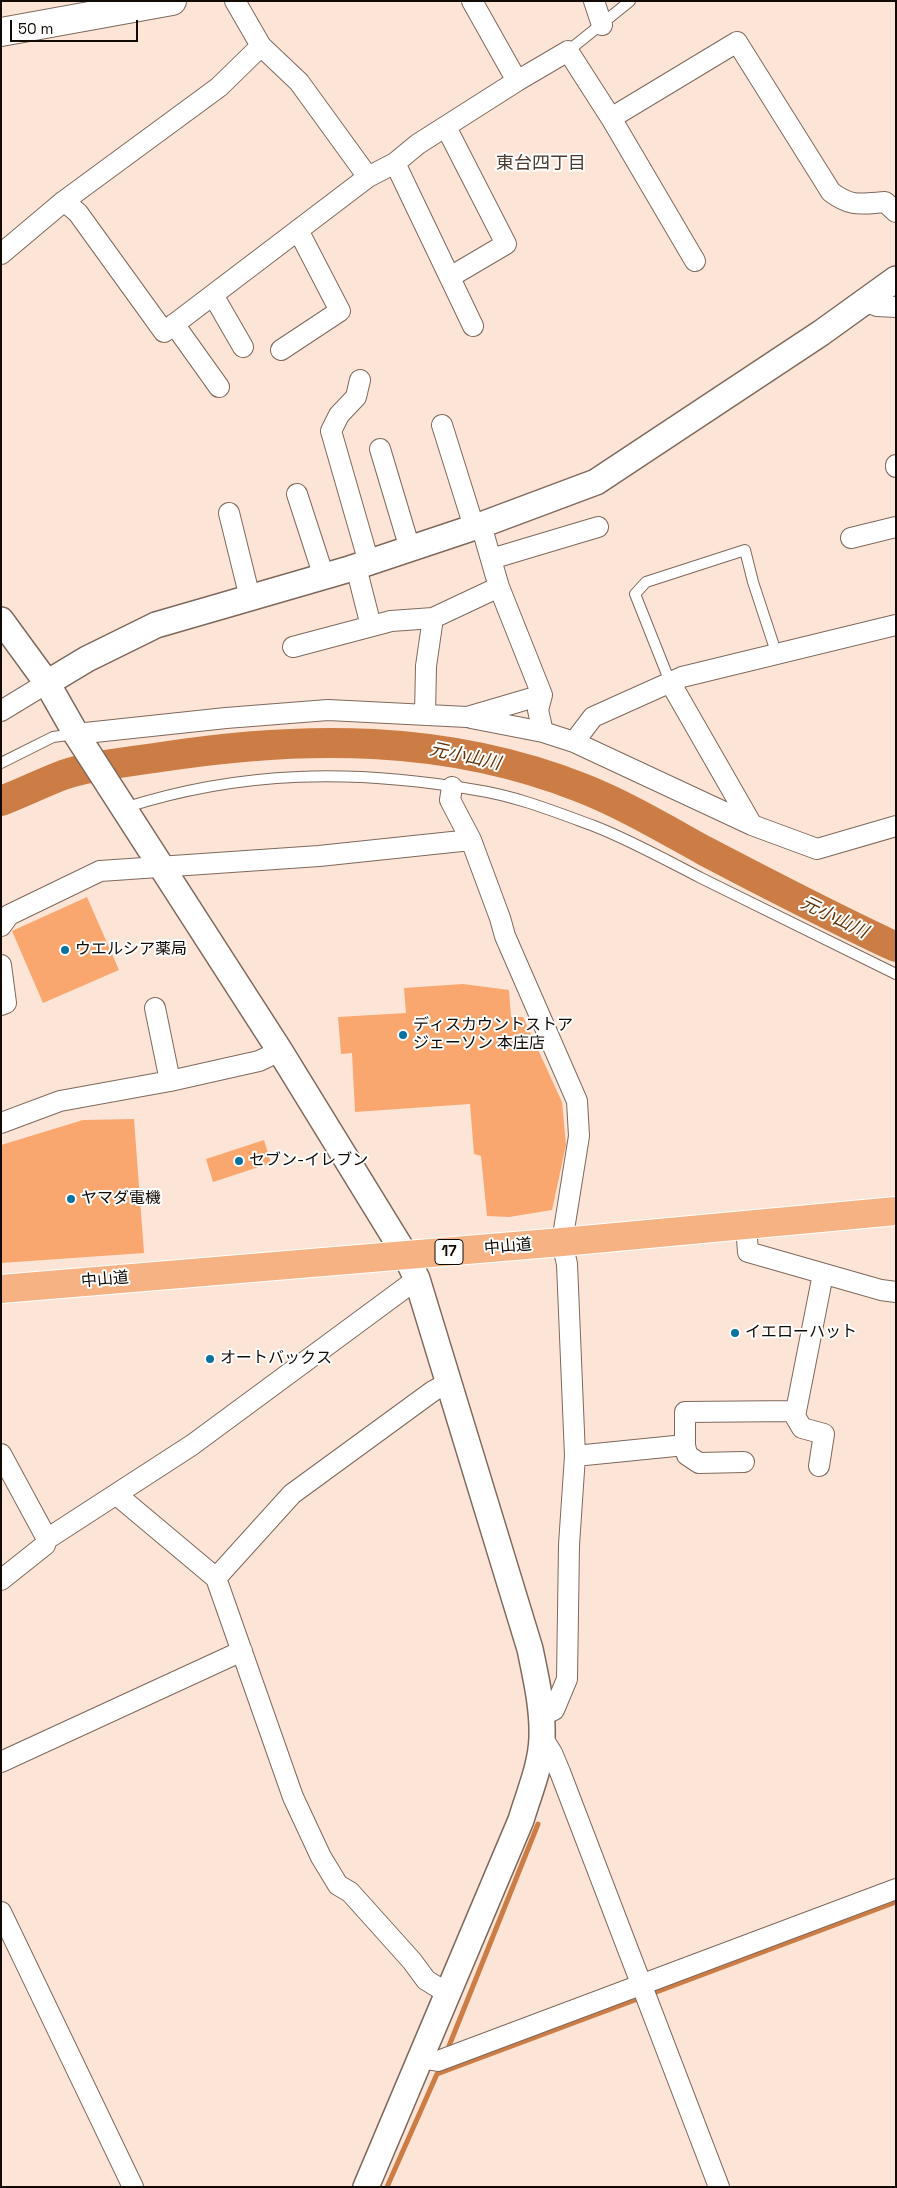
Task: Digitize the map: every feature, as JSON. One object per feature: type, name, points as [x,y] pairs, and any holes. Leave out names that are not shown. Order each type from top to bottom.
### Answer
[{"type":"highway","name":"中山道","points":[[1,1289],[411,1267],[562,1242],[896,1211]]},
{"type":"main road","points":[[1,32],[136,4],[172,1]]},
{"type":"street","points":[[234,1],[261,46],[299,82],[368,176]]},
{"type":"street","points":[[472,1],[517,81]]},
{"type":"street","points":[[594,1],[602,25]]},
{"type":"street","points":[[611,118],[737,42],[830,192],[844,202],[858,204],[885,202],[896,212]]},
{"type":"street","points":[[1,254],[64,201],[219,87],[261,46]]},
{"type":"street","points":[[64,201],[78,212],[164,332],[368,176],[395,163],[418,144],[568,51],[611,118],[695,261]]},
{"type":"street","points":[[446,127],[506,244],[450,277]]},
{"type":"street","points":[[395,163],[473,326]]},
{"type":"street","points":[[281,350],[340,311],[298,230]]},
{"type":"street","points":[[1,711],[87,659],[156,625],[362,565],[477,526],[596,482],[797,349],[896,279]]},
{"type":"street","points":[[213,295],[243,347]]},
{"type":"street","points":[[864,301],[877,306],[896,307]]},
{"type":"street","points":[[174,324],[219,387]]},
{"type":"street","points":[[360,380],[356,397],[339,415],[331,432],[362,565],[371,626]]},
{"type":"street","points":[[442,425],[477,526],[491,559],[499,587],[542,695],[538,710],[543,732]]},
{"type":"street","points":[[380,449],[410,549]]},
{"type":"street","points":[[297,494],[324,577]]},
{"type":"street","points":[[229,513],[250,598]]},
{"type":"street","points":[[491,559],[598,527]]},
{"type":"street","points":[[851,538],[896,527]]},
{"type":"street","points":[[293,647],[391,621],[433,618],[499,587]]},
{"type":"street","points":[[425,715],[426,666],[433,618]]},
{"type":"street","points":[[1,620],[47,683],[120,803],[280,1051],[411,1267],[530,1649],[539,1691],[541,1727],[537,1771],[521,1820],[366,2187]]},
{"type":"street","points":[[574,742],[593,717],[682,677],[896,625]]},
{"type":"street","points":[[670,682],[752,825]]},
{"type":"street","points":[[467,718],[542,695]]},
{"type":"street","points":[[79,738],[226,718],[328,710],[467,718],[543,732],[574,742],[752,825],[817,849],[896,826]]},
{"type":"street","points":[[452,787],[450,800],[471,840],[505,936],[577,1101],[579,1136],[562,1242],[567,1264],[575,1456],[569,1545],[567,1679],[554,1710],[541,1727]]},
{"type":"street","points":[[1,926],[9,915],[100,871],[319,856],[471,840]]},
{"type":"street","points":[[1,964],[6,1003],[1,1005]]},
{"type":"street","points":[[155,1008],[170,1081]]},
{"type":"street","points":[[1,1123],[60,1101],[170,1081],[259,1061],[280,1051]]},
{"type":"street","points":[[746,1225],[748,1252],[881,1290],[896,1292]]},
{"type":"street","points":[[1,1580],[45,1545],[47,1539],[192,1445],[411,1267]]},
{"type":"street","points":[[819,1466],[824,1434],[802,1428],[795,1416],[824,1274]]},
{"type":"street","points":[[216,1578],[292,1494],[432,1390],[448,1383]]},
{"type":"street","points":[[744,1462],[699,1463],[687,1455],[684,1445],[685,1412],[796,1411]]},
{"type":"street","points":[[575,1456],[684,1445]]},
{"type":"street","points":[[1,1454],[47,1539]]},
{"type":"street","points":[[117,1495],[216,1578],[293,1797],[321,1858],[338,1885],[350,1892],[412,1961],[426,1980],[447,1992]]},
{"type":"street","points":[[1,1762],[242,1651]]},
{"type":"street","points":[[541,1727],[719,2187]]},
{"type":"street","points":[[420,2058],[438,2061],[896,1889]]},
{"type":"street","points":[[1,1912],[133,2187]]},
{"type":"lane","points":[[568,51],[630,1]]},
{"type":"lane","points":[[670,682],[635,594],[646,582],[745,550],[752,582],[777,655]]},
{"type":"lane","points":[[1,763],[53,737],[79,738]]},
{"type":"lane","points":[[120,803],[201,787],[301,775],[357,776],[478,790],[536,806],[596,827],[896,974]]},
{"type":"building","name":"ウエルシア薬局","points":[[87,897],[119,970],[43,1003],[12,931]]},
{"type":"building","points":[[463,984],[509,990],[511,1017],[523,1017],[562,1102],[566,1145],[552,1210],[509,1217],[487,1216],[481,1156],[474,1154],[470,1104],[355,1112],[352,1053],[341,1054],[338,1017],[406,1013],[404,988]]},
{"type":"building","name":"ヤマダ電機","points":[[134,1119],[144,1253],[1,1263],[1,1145],[83,1120]]},
{"type":"building","name":"セブン-イレブン","points":[[264,1140],[271,1163],[213,1182],[206,1159]]},
{"type":"waterway","name":"元小山川","points":[[1,801],[63,775],[86,769],[214,750],[268,745],[374,744],[479,757],[531,770],[582,788],[614,802],[800,900],[896,947]]},
{"type":"waterway","points":[[449,2046],[538,1824]]},
{"type":"waterway","points":[[651,1994],[896,1902]]},
{"type":"waterway","points":[[387,2187],[437,2074],[643,1997]]},
{"type":"place","name":"ウエルシア薬局","points":[[65,950]]},
{"type":"place","name":"ディスカウントストア ジェーソン 本庄店","points":[[403,1035]]},
{"type":"place","name":"セブン-イレブン","points":[[239,1161]]},
{"type":"place","name":"ヤマダ電機","points":[[71,1199]]},
{"type":"place","name":"イエローハット","points":[[735,1333]]},
{"type":"place","name":"オートバックス","points":[[210,1359]]},
{"type":"district","name":"東台四丁目","points":[[541,164]]}]
